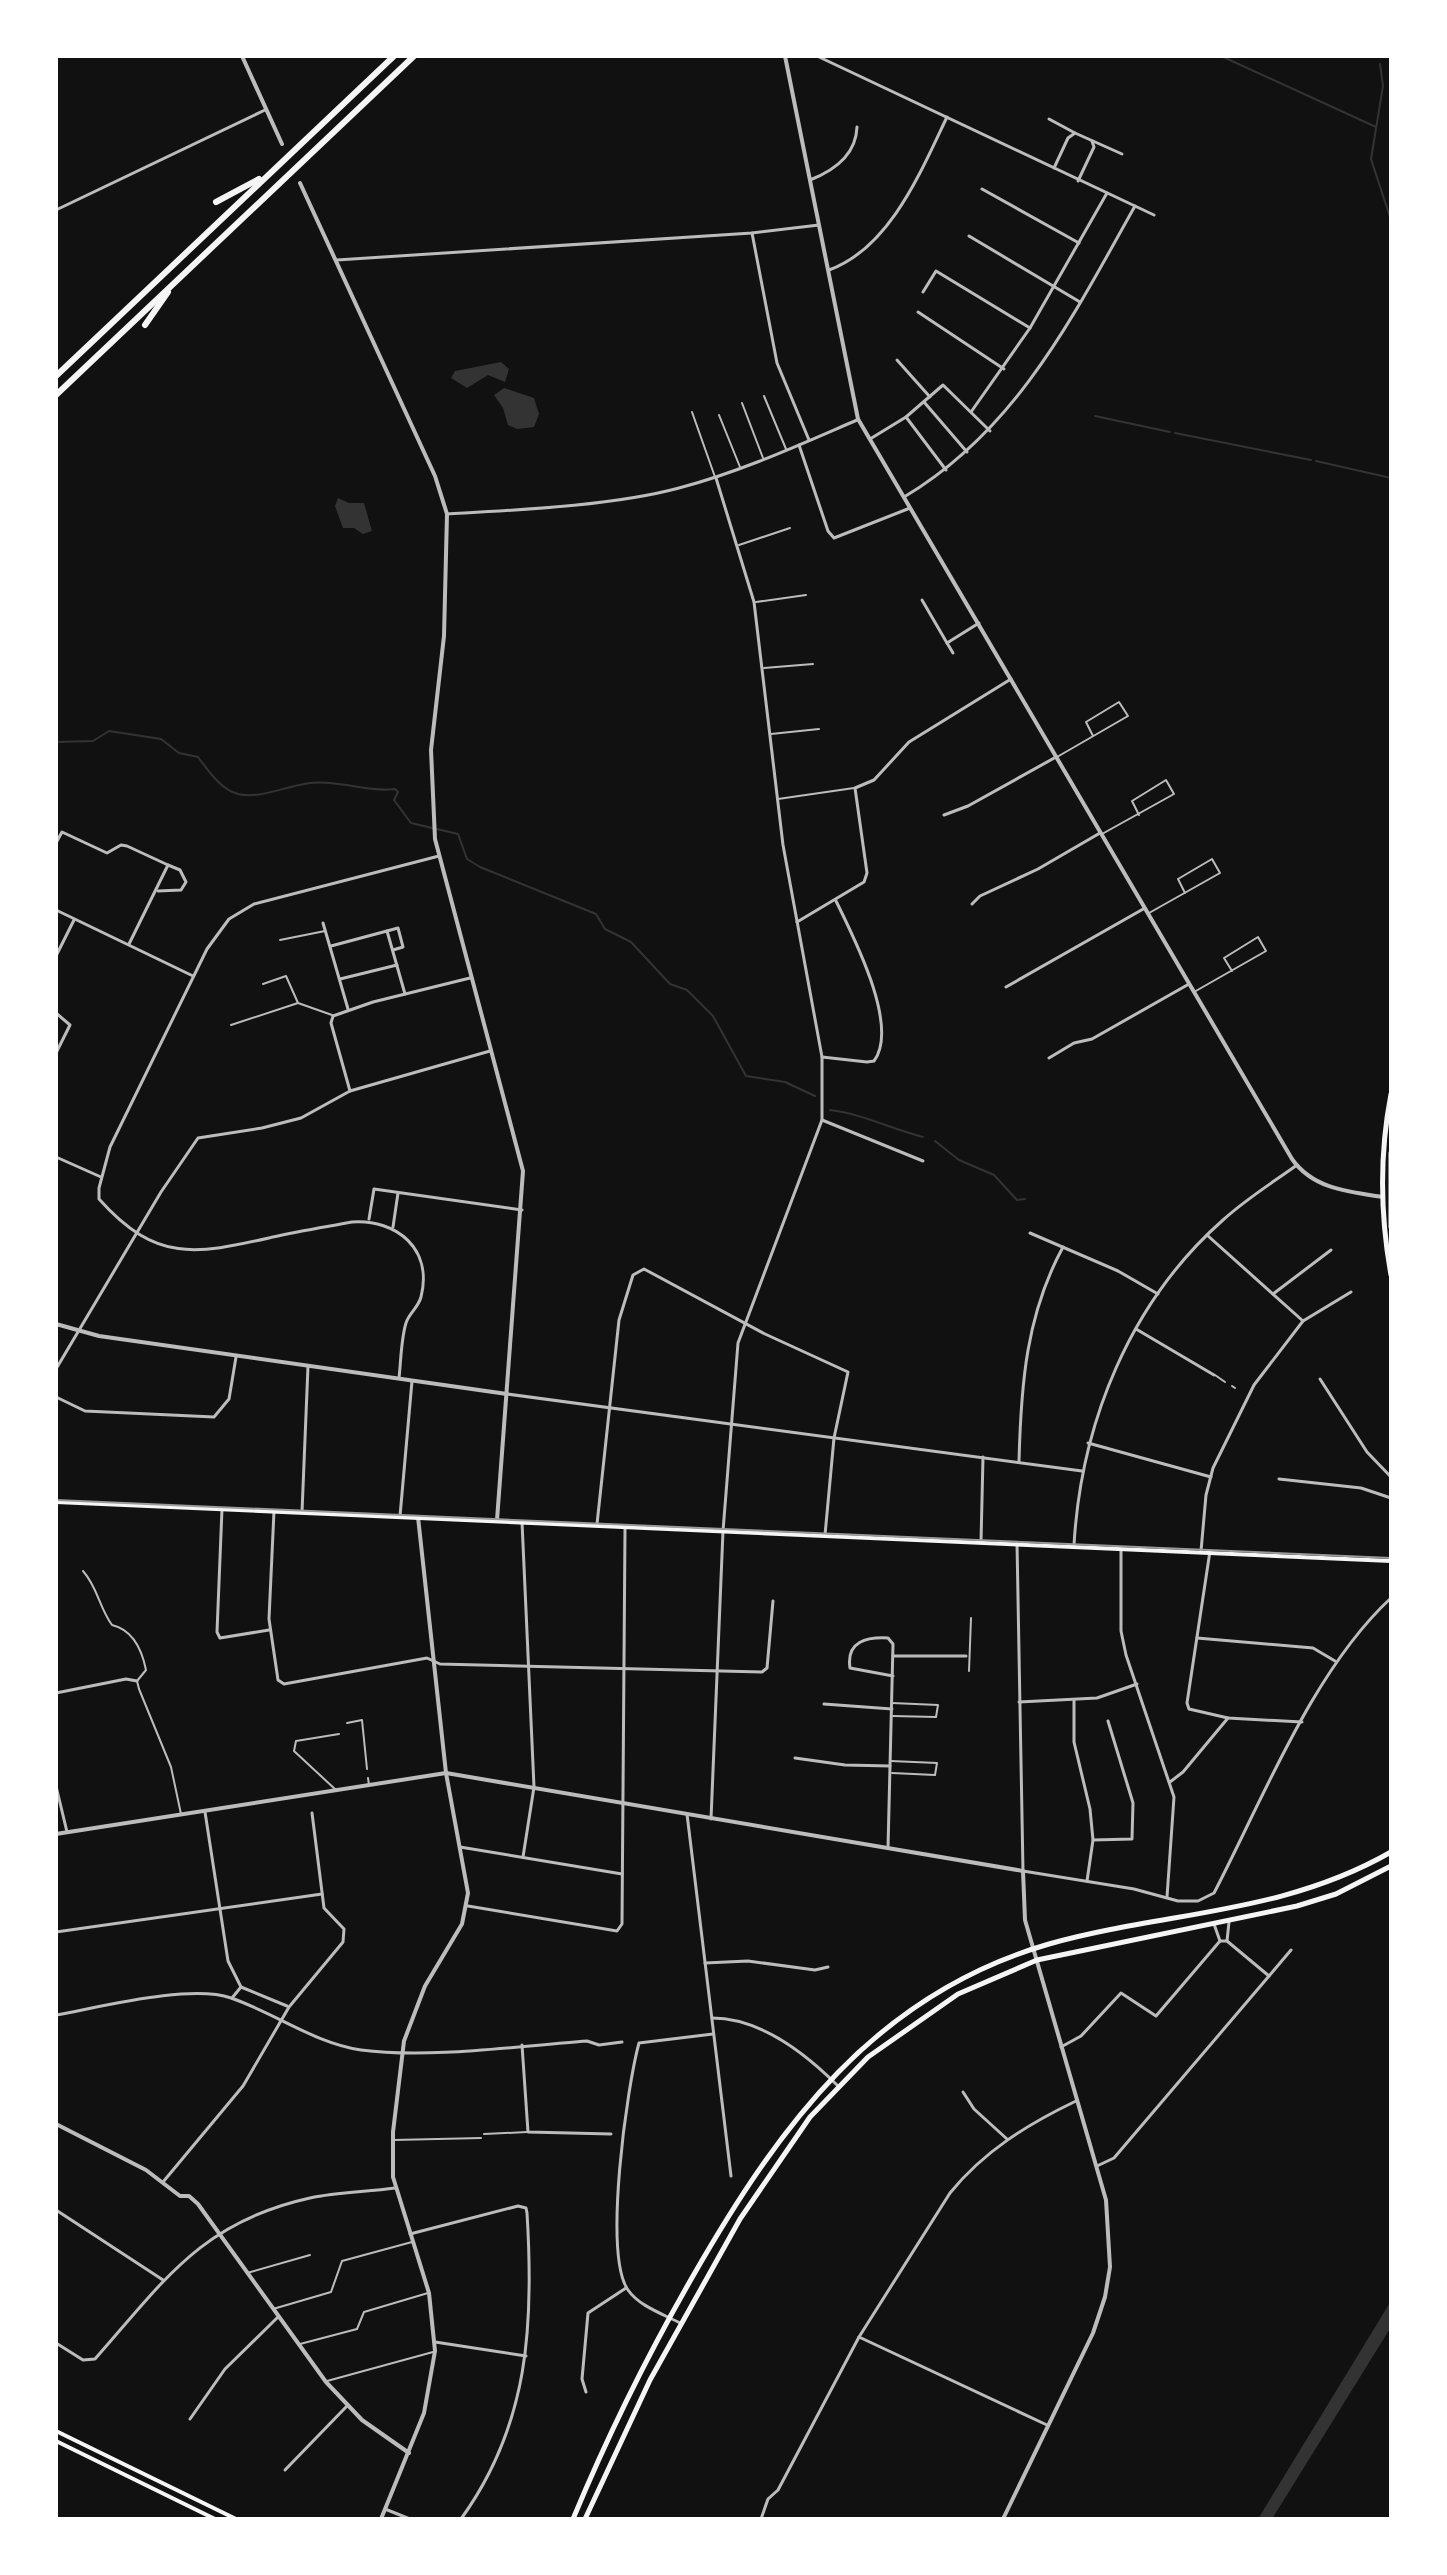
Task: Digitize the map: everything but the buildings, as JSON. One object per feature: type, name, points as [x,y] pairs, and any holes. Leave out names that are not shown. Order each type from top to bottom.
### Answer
[{"type":"highway","points":[[56,376],[394,56]]},
{"type":"highway","points":[[56,395],[414,56]]},
{"type":"highway","points":[[216,202],[269,173]]},
{"type":"highway","points":[[145,325],[177,279]]},
{"type":"main road","points":[[1391,1094],[1381,1197],[1391,1275]]},
{"type":"main road","points":[[1391,1153],[1391,1227]]},
{"type":"main road","points":[[56,1502],[1391,1559]]},
{"type":"main road","points":[[573,2519],[611,2433],[670,2317],[754,2175],[794,2119],[830,2078],[881,2031],[932,1996],[971,1975],[1033,1949],[1101,1932],[1301,1894],[1364,1868],[1391,1852]]},
{"type":"main road","points":[[585,2519],[680,2323],[756,2193],[810,2117],[868,2057],[929,2011],[958,1994],[1037,1960],[1229,1922],[1336,1894],[1391,1866]]},
{"type":"main road","points":[[56,2431],[236,2519]]},
{"type":"main road","points":[[56,2441],[215,2519]]},
{"type":"street","points":[[242,56],[282,144]]},
{"type":"street","points":[[785,56],[858,419],[1297,1165],[1317,1182],[1338,1190],[1389,1198]]},
{"type":"street","points":[[817,56],[1154,215]]},
{"type":"street","points":[[56,210],[266,109]]},
{"type":"street","points":[[829,270],[853,258],[888,222],[914,184],[947,117]]},
{"type":"street","points":[[1049,119],[1122,154]]},
{"type":"street","points":[[810,180],[839,164],[857,139],[857,127]]},
{"type":"street","points":[[1054,168],[1068,138],[1075,133]]},
{"type":"street","points":[[1078,181],[1094,147],[1092,141]]},
{"type":"street","points":[[300,183],[435,476],[447,514],[444,636],[431,750],[431,797],[439,856],[523,1171],[497,1520]]},
{"type":"street","points":[[982,189],[1079,243]]},
{"type":"street","points":[[971,412],[1030,328],[1107,193]]},
{"type":"street","points":[[904,497],[946,470],[990,431],[1044,363],[1135,206]]},
{"type":"street","points":[[337,260],[752,233],[819,225]]},
{"type":"street","points":[[752,233],[777,363],[809,440]]},
{"type":"street","points":[[969,236],[1080,302]]},
{"type":"street","points":[[923,292],[936,271],[1030,328]]},
{"type":"street","points":[[918,312],[1004,369]]},
{"type":"street","points":[[897,360],[930,397]]},
{"type":"street","points":[[870,439],[906,417],[943,385],[990,431]]},
{"type":"street","points":[[924,402],[967,452]]},
{"type":"street","points":[[906,417],[946,470]]},
{"type":"street","points":[[447,514],[637,497],[716,478],[858,419]]},
{"type":"street","points":[[799,445],[828,531],[834,538],[910,508]]},
{"type":"street","points":[[711,1819],[723,1530],[738,1343],[822,1120],[822,1057],[777,799],[754,602],[716,478]]},
{"type":"street","points":[[922,600],[953,653]]},
{"type":"street","points":[[947,643],[979,623]]},
{"type":"street","points":[[797,922],[864,882],[867,873],[855,788],[874,780],[909,742],[1011,679]]},
{"type":"street","points":[[944,815],[968,806],[1056,757]]},
{"type":"street","points":[[56,828],[102,851],[113,853],[121,845],[127,846],[180,870],[186,882],[175,892],[158,891]]},
{"type":"street","points":[[56,843],[62,832]]},
{"type":"street","points":[[972,904],[980,896],[1038,869],[1101,834]]},
{"type":"street","points":[[399,1378],[406,1321],[418,1308],[424,1279],[419,1254],[393,1227],[369,1221],[201,1253],[168,1247],[137,1231],[99,1199],[101,1177],[110,1147],[217,933],[243,909],[439,856]]},
{"type":"street","points":[[129,944],[158,891],[168,865]]},
{"type":"street","points":[[822,1057],[867,1062],[874,1061],[880,1053],[875,994],[836,901]]},
{"type":"street","points":[[56,910],[193,976]]},
{"type":"street","points":[[1006,987],[1147,911]]},
{"type":"street","points":[[56,956],[75,918]]},
{"type":"street","points":[[323,923],[348,1009]]},
{"type":"street","points":[[331,946],[398,928],[403,947],[393,950]]},
{"type":"street","points":[[387,931],[405,994]]},
{"type":"street","points":[[340,979],[397,965]]},
{"type":"street","points":[[350,1091],[331,1023],[333,1016],[348,1009],[471,977]]},
{"type":"street","points":[[1049,1058],[1074,1043],[1092,1039],[1189,984]]},
{"type":"street","points":[[56,1013],[67,1019],[70,1025],[56,1053]]},
{"type":"street","points":[[56,1369],[137,1231],[198,1138],[301,1118],[350,1091],[490,1051]]},
{"type":"street","points":[[822,1120],[923,1161]]},
{"type":"street","points":[[56,1157],[101,1177]]},
{"type":"street","points":[[1074,1545],[1088,1443],[1103,1399],[1136,1329],[1158,1294],[1207,1235],[1242,1204],[1297,1165]]},
{"type":"street","points":[[369,1221],[374,1189],[522,1210]]},
{"type":"street","points":[[393,1227],[398,1193]]},
{"type":"street","points":[[1030,1233],[1118,1271],[1158,1294]]},
{"type":"street","points":[[1207,1235],[1303,1321]]},
{"type":"street","points":[[1019,1461],[1026,1351],[1042,1291],[1063,1247]]},
{"type":"street","points":[[1273,1294],[1331,1250]]},
{"type":"street","points":[[597,1524],[607,1407],[619,1320],[633,1275],[640,1269],[850,1375],[834,1438],[825,1535]]},
{"type":"street","points":[[1201,1551],[1211,1477],[1224,1441],[1254,1385],[1303,1321],[1351,1292]]},
{"type":"street","points":[[56,1324],[78,1332],[412,1381],[1082,1471]]},
{"type":"street","points":[[1136,1329],[1214,1375]]},
{"type":"street","points":[[56,1397],[88,1412],[214,1417],[229,1399],[236,1355]]},
{"type":"street","points":[[302,1512],[308,1366]]},
{"type":"street","points":[[1320,1379],[1369,1454],[1391,1477]]},
{"type":"street","points":[[400,1516],[412,1381]]},
{"type":"street","points":[[1088,1443],[1211,1477]]},
{"type":"street","points":[[981,1542],[983,1457]]},
{"type":"street","points":[[1279,1479],[1361,1488],[1391,1498]]},
{"type":"street","points":[[222,1509],[217,1632],[220,1638],[227,1639],[269,1630]]},
{"type":"street","points":[[274,1511],[269,1630],[278,1680],[284,1684],[427,1658],[433,1662],[762,1672],[767,1668],[773,1601]]},
{"type":"street","points":[[381,2519],[424,2413],[435,2351],[429,2293],[395,2188],[392,2140],[403,2051],[417,2003],[458,1933],[468,1906],[446,1773],[418,1517]]},
{"type":"street","points":[[522,1521],[534,1787],[523,1857]]},
{"type":"street","points":[[468,1906],[617,1931],[622,1924],[624,1525]]},
{"type":"street","points":[[1003,2519],[1093,2333],[1105,2297],[1111,2241],[1097,2166],[1060,2047],[1022,1902],[1017,1543]]},
{"type":"street","points":[[1121,1547],[1121,1631],[1174,1797],[1167,1897]]},
{"type":"street","points":[[1210,1551],[1189,1709],[1228,1718],[1302,1722]]},
{"type":"street","points":[[56,1834],[446,1773],[1198,1901],[1214,1893],[1335,1661],[1361,1628],[1391,1598]]},
{"type":"street","points":[[888,1848],[893,1676],[893,1642],[888,1638],[866,1637],[859,1640],[848,1665],[855,1671],[893,1676]]},
{"type":"street","points":[[1197,1638],[1313,1648],[1335,1661]]},
{"type":"street","points":[[893,1656],[966,1656]]},
{"type":"street","points":[[56,1693],[126,1679],[137,1681]]},
{"type":"street","points":[[1019,1702],[1097,1698],[1137,1684]]},
{"type":"street","points":[[1074,1701],[1074,1742],[1090,1809],[1093,1840],[1087,1881]]},
{"type":"street","points":[[824,1704],[892,1709]]},
{"type":"street","points":[[1170,1782],[1183,1772],[1228,1718]]},
{"type":"street","points":[[1093,1840],[1132,1839],[1133,1803],[1108,1721]]},
{"type":"street","points":[[795,1758],[845,1765],[890,1766]]},
{"type":"street","points":[[56,1786],[67,1832]]},
{"type":"street","points":[[205,1812],[228,1961],[241,1987],[289,2007]]},
{"type":"street","points":[[163,2182],[243,2086],[289,2007],[343,1942],[344,1929],[324,1908],[312,1813]]},
{"type":"street","points":[[687,1814],[731,2176]]},
{"type":"street","points":[[459,1847],[622,1874]]},
{"type":"street","points":[[56,1932],[322,1894]]},
{"type":"street","points":[[1227,1941],[1229,1922]]},
{"type":"street","points":[[1214,1924],[1220,1941]]},
{"type":"street","points":[[1060,2047],[1081,2036],[1121,1993],[1156,2016],[1220,1941],[1227,1941],[1269,1976]]},
{"type":"street","points":[[1097,2166],[1114,2158],[1291,1950]]},
{"type":"street","points":[[705,1963],[748,1961],[815,1970],[828,1967]]},
{"type":"street","points":[[232,1998],[241,1987]]},
{"type":"street","points":[[56,2015],[196,1993],[232,1998],[347,2048],[403,2051],[622,2042]]},
{"type":"street","points":[[712,2018],[738,2022],[767,2033],[805,2056],[838,2086]]},
{"type":"street","points":[[680,2323],[640,2301],[626,2288],[620,2268],[620,2152],[639,2043],[713,2034]]},
{"type":"street","points":[[522,2045],[528,2132],[611,2134]]},
{"type":"street","points":[[963,2092],[974,2109],[1007,2139]]},
{"type":"street","points":[[761,2519],[768,2499],[778,2490],[859,2337],[950,2193],[967,2172],[1007,2139],[1076,2101]]},
{"type":"street","points":[[56,2124],[146,2170],[198,2204],[326,2382],[375,2431],[409,2453]]},
{"type":"street","points":[[56,2343],[83,2360],[95,2359],[163,2280],[217,2232],[266,2210],[313,2197],[395,2188]]},
{"type":"street","points":[[410,2234],[518,2206],[526,2208],[531,2284],[527,2357],[519,2394],[497,2456],[461,2519]]},
{"type":"street","points":[[56,2210],[163,2280]]},
{"type":"street","points":[[586,2392],[582,2379],[588,2313],[626,2288]]},
{"type":"street","points":[[190,2419],[225,2369],[278,2317]]},
{"type":"street","points":[[859,2337],[1048,2425]]},
{"type":"street","points":[[435,2342],[527,2357]]},
{"type":"street","points":[[285,2470],[347,2406]]},
{"type":"street","points":[[385,2509],[410,2519]]},
{"type":"lane","points":[[764,396],[786,450]]},
{"type":"lane","points":[[742,403],[763,459]]},
{"type":"lane","points":[[692,412],[716,478]]},
{"type":"lane","points":[[719,415],[741,468]]},
{"type":"lane","points":[[738,545],[790,528]]},
{"type":"lane","points":[[754,602],[806,595]]},
{"type":"lane","points":[[763,668],[813,664]]},
{"type":"lane","points":[[1056,757],[1093,736],[1128,716],[1119,702],[1086,722],[1093,736]]},
{"type":"lane","points":[[770,734],[819,729]]},
{"type":"lane","points":[[1101,834],[1139,815],[1174,794],[1166,780],[1132,801],[1139,815]]},
{"type":"lane","points":[[777,799],[855,788]]},
{"type":"lane","points":[[1147,911],[1185,893],[1220,873],[1212,859],[1178,879],[1185,893]]},
{"type":"lane","points":[[280,940],[325,931]]},
{"type":"lane","points":[[1193,993],[1232,971],[1266,951],[1258,937],[1224,958],[1232,971]]},
{"type":"lane","points":[[263,984],[286,976],[298,1003]]},
{"type":"lane","points":[[231,1025],[298,1003],[333,1016]]},
{"type":"lane","points":[[1214,1375],[1225,1382]]},
{"type":"lane","points":[[83,1571],[96,1585],[101,1609],[112,1625],[123,1628],[142,1651],[146,1670],[137,1681],[171,1767],[181,1816]]},
{"type":"lane","points":[[969,1671],[971,1618]]},
{"type":"lane","points":[[891,1716],[936,1717],[938,1705],[892,1703]]},
{"type":"lane","points":[[347,1723],[362,1720],[367,1769]]},
{"type":"lane","points":[[337,1791],[294,1751],[296,1741],[339,1734]]},
{"type":"lane","points":[[890,1761],[934,1762],[937,1772],[890,1773]]},
{"type":"lane","points":[[368,1778],[370,1786]]},
{"type":"lane","points":[[484,2134],[528,2132]]},
{"type":"lane","points":[[392,2140],[481,2138]]},
{"type":"lane","points":[[272,2309],[331,2292],[342,2261],[412,2242]]},
{"type":"lane","points":[[246,2273],[310,2255]]},
{"type":"lane","points":[[298,2345],[357,2329],[364,2312],[429,2293]]},
{"type":"lane","points":[[326,2382],[435,2351]]},
{"type":"shaded area","points":[[501,362],[509,369],[505,382],[488,375],[467,388],[451,378],[455,371]]},
{"type":"shaded area","points":[[504,388],[534,398],[539,414],[534,427],[517,429],[508,425],[503,408],[494,395]]},
{"type":"shaded area","points":[[338,498],[349,503],[364,503],[372,531],[363,534],[354,528],[343,528],[335,506]]},
{"type":"shaded area","points":[[1391,2301],[1391,2327],[1272,2519],[1258,2519]]},
{"type":"waterway","points":[[1221,56],[1376,127]]},
{"type":"waterway","points":[[1380,64],[1383,86],[1371,159],[1391,220]]},
{"type":"waterway","points":[[1095,416],[1170,432]]},
{"type":"waterway","points":[[1175,433],[1311,460]]},
{"type":"waterway","points":[[1316,461],[1391,478]]},
{"type":"waterway","points":[[56,742],[93,741],[109,731],[161,739],[179,753],[198,757],[215,778],[238,794],[263,794],[316,783],[395,789],[398,792],[394,800],[411,823],[458,834],[467,859],[596,914],[605,929],[631,942],[670,984],[687,990],[713,1016],[746,1076],[785,1082],[815,1096]]},
{"type":"waterway","points":[[830,1110],[923,1137]]},
{"type":"waterway","points":[[935,1141],[959,1160],[994,1175],[1017,1200],[1025,1199]]},
{"type":"tram line","points":[[56,1500],[1391,1558]]}]
